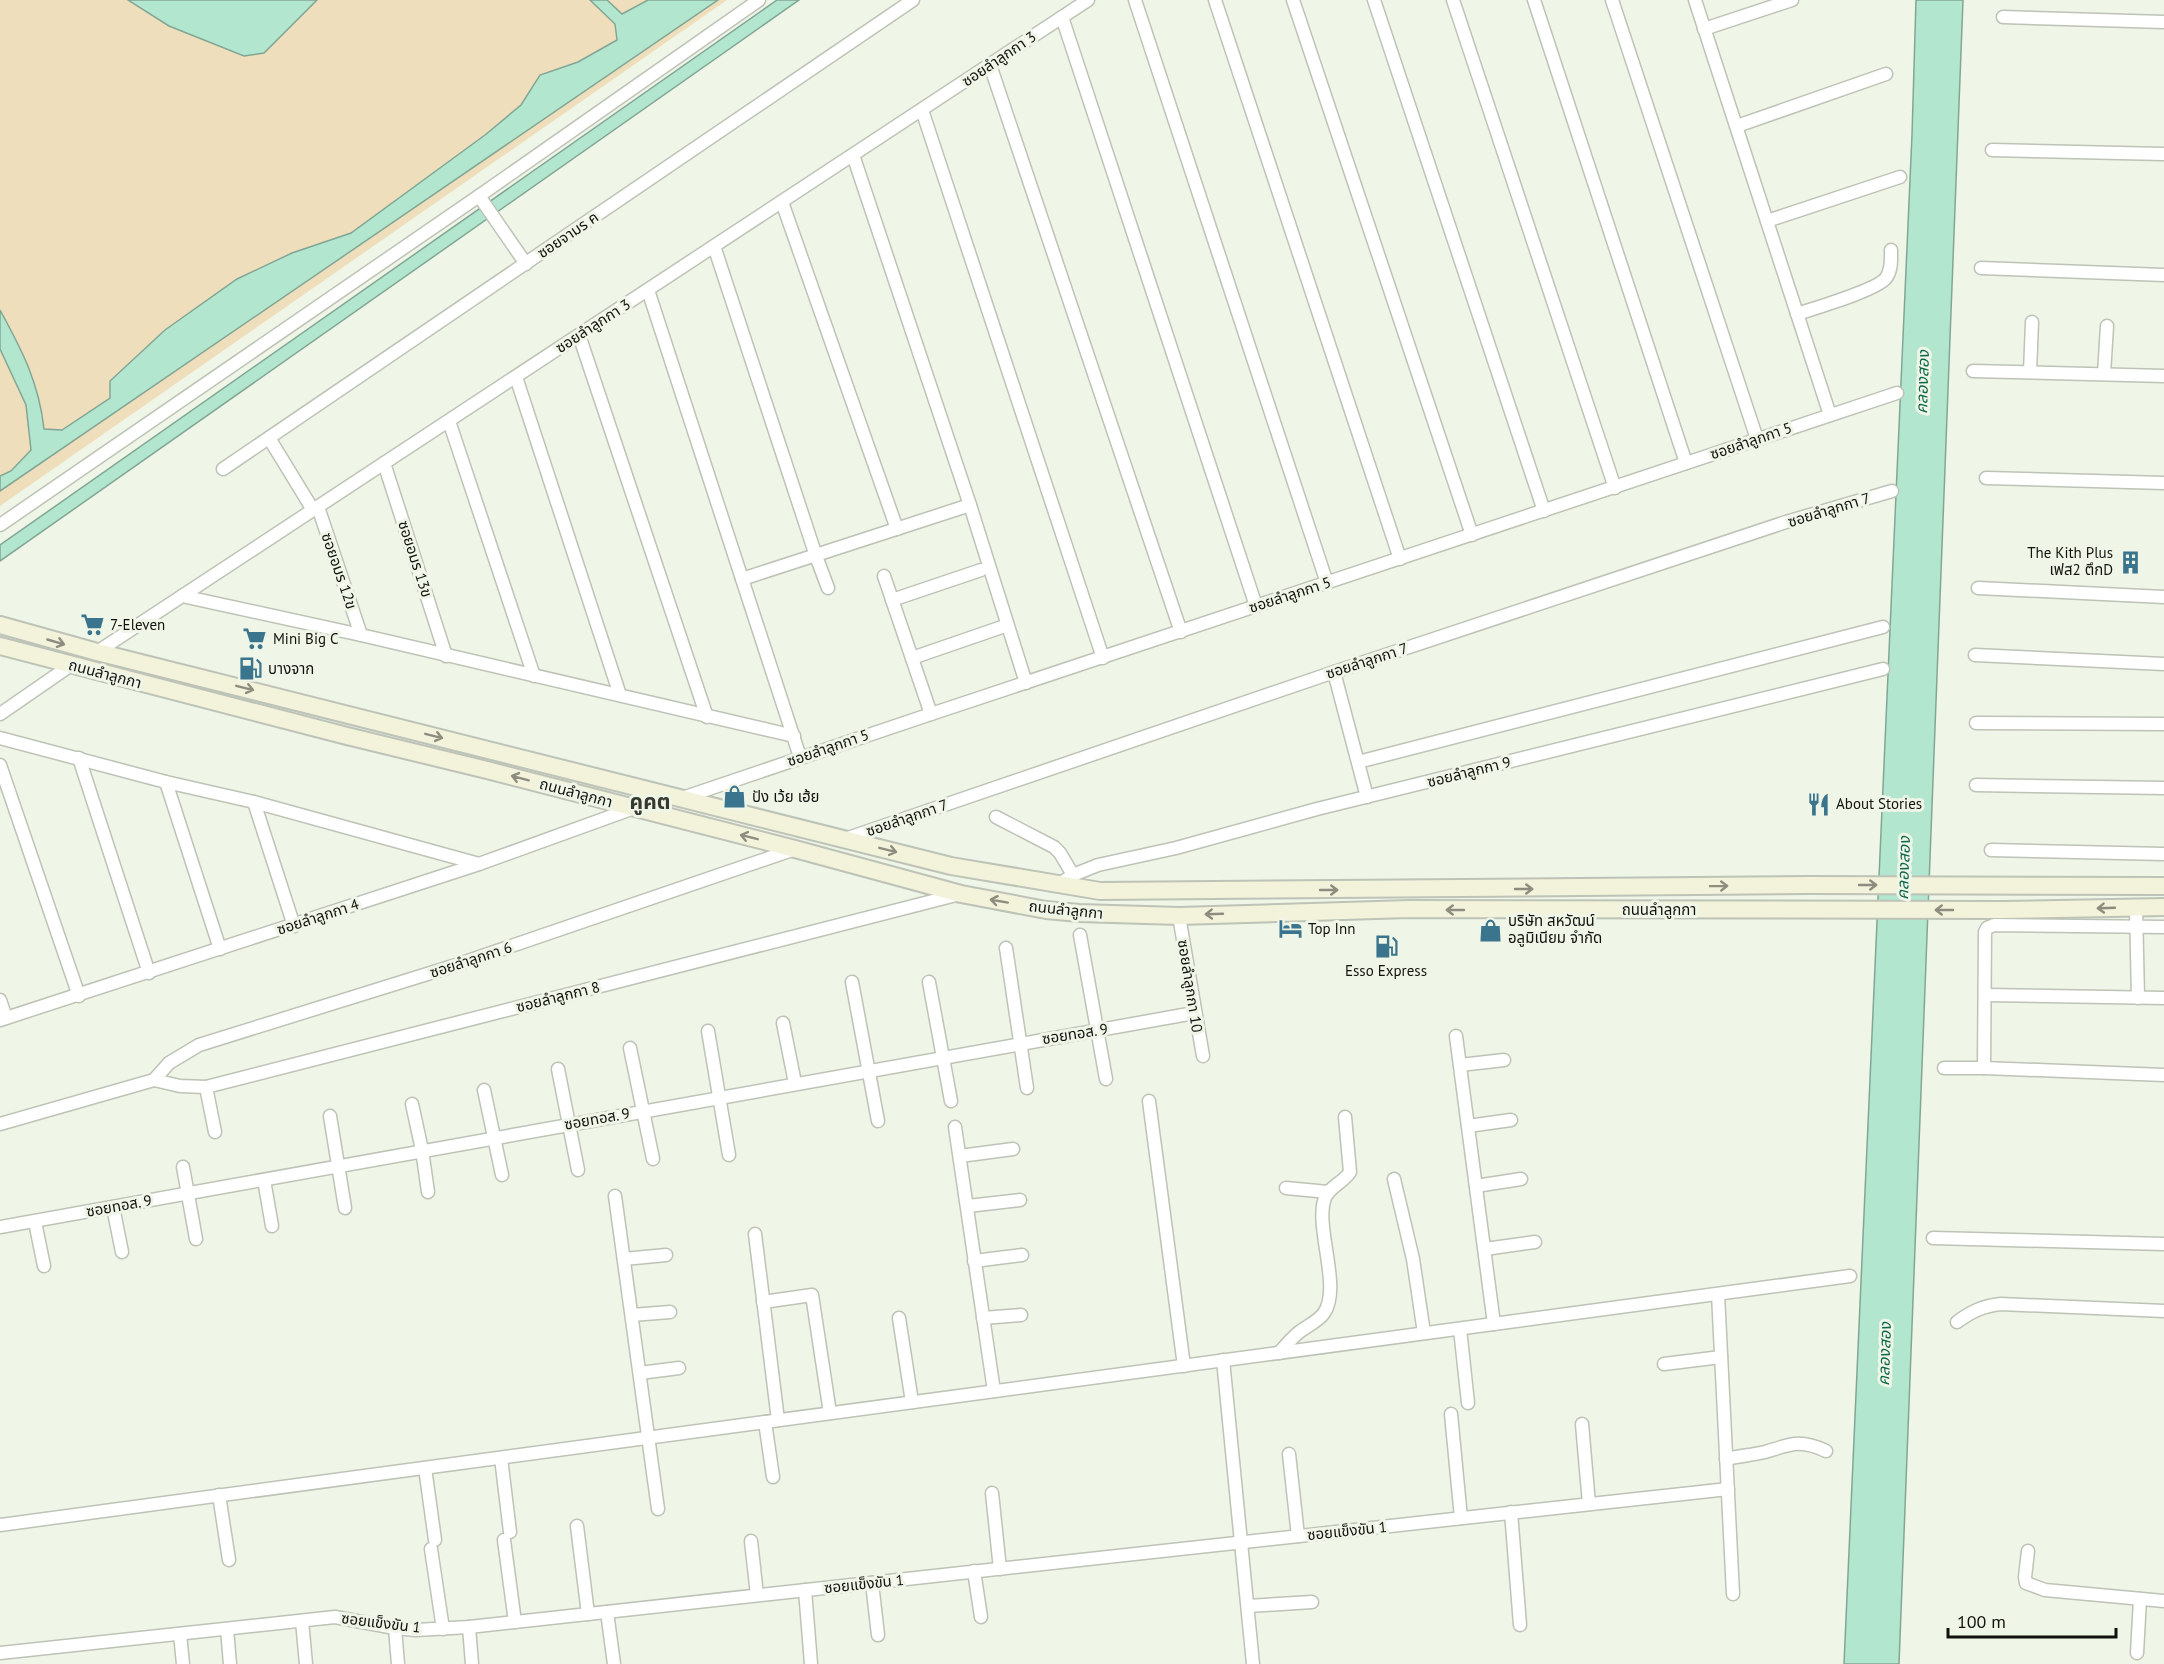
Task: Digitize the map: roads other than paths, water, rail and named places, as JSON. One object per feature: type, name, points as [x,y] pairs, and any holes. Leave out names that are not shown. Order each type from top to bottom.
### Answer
[{"type":"main road","name":"ถนนลำลูกกา","points":[[0,625],[97,652],[951,866],[1100,891],[1809,885],[2164,886]]},
{"type":"main road","name":"ถนนลำลูกกา","points":[[0,646],[795,849],[961,894],[1046,910],[1179,916],[1409,909],[2003,910],[2164,907]]},
{"type":"main road","points":[[1270,890],[1273,913]]},
{"type":"street","points":[[0,525],[483,201],[759,0]]},
{"type":"street","name":"ซอยจามร ค","points":[[223,469],[913,0]]},
{"type":"street","name":"ซอยลำลูกกา 3","points":[[97,652],[1088,0]]},
{"type":"street","points":[[1135,0],[1327,583]]},
{"type":"street","points":[[1215,0],[1400,559]]},
{"type":"street","points":[[1293,0],[1472,535]]},
{"type":"street","points":[[1374,0],[1544,511]]},
{"type":"street","points":[[1453,0],[1615,488]]},
{"type":"street","points":[[1533,0],[1686,463]]},
{"type":"street","points":[[1612,0],[1757,439]]},
{"type":"street","points":[[1695,0],[1830,415]]},
{"type":"street","points":[[1704,29],[1792,0]]},
{"type":"street","points":[[1062,17],[1256,606]]},
{"type":"street","points":[[2003,17],[2164,22]]},
{"type":"street","points":[[990,65],[1181,632]]},
{"type":"street","points":[[1737,126],[1886,74]]},
{"type":"street","points":[[922,110],[1103,658]]},
{"type":"street","points":[[1992,150],[2164,154]]},
{"type":"street","points":[[853,155],[970,505],[1026,683]]},
{"type":"street","points":[[1767,221],[1900,177]]},
{"type":"street","points":[[483,201],[526,264]]},
{"type":"street","points":[[782,202],[897,529]]},
{"type":"street","points":[[714,246],[828,588]]},
{"type":"street","points":[[1797,314],[1873,287],[1885,279],[1890,270],[1891,250]]},
{"type":"street","points":[[1981,268],[2164,275]]},
{"type":"street","points":[[648,290],[800,757]]},
{"type":"street","points":[[2030,372],[2032,322]]},
{"type":"street","points":[[2104,374],[2107,326]]},
{"type":"street","points":[[579,335],[707,717]]},
{"type":"street","points":[[1973,370],[2164,376]]},
{"type":"street","points":[[516,377],[620,695]]},
{"type":"street","name":"ซอยลำลูกกา 5","points":[[682,798],[1897,393]]},
{"type":"street","points":[[449,421],[534,676]]},
{"type":"street","name":"ซอยอมร 12ข","points":[[269,438],[315,508],[361,634]]},
{"type":"street","name":"ซอยอมร 13ข","points":[[384,463],[446,656]]},
{"type":"street","points":[[1986,478],[2164,483]]},
{"type":"street","name":"ซอยลำลูกกา 7","points":[[845,839],[1334,672],[1786,522],[1892,491]]},
{"type":"street","points":[[742,579],[970,505]]},
{"type":"street","points":[[892,600],[981,570]]},
{"type":"street","points":[[884,576],[931,714]]},
{"type":"street","points":[[1978,588],[2164,597]]},
{"type":"street","points":[[182,596],[361,634],[446,656],[794,736]]},
{"type":"street","points":[[912,658],[1002,627]]},
{"type":"street","points":[[1358,762],[1883,627]]},
{"type":"street","points":[[1975,655],[2164,664]]},
{"type":"street","points":[[0,714],[71,665]]},
{"type":"street","name":"ซอยลำลูกกา 9","points":[[1058,885],[1073,875],[1098,865],[1176,848],[1367,797],[1883,669]]},
{"type":"street","points":[[1334,672],[1367,797]]},
{"type":"street","points":[[1976,723],[2164,724]]},
{"type":"street","points":[[0,738],[166,782],[254,802],[479,864]]},
{"type":"street","points":[[79,758],[149,973]]},
{"type":"street","points":[[0,765],[79,996]]},
{"type":"street","points":[[166,782],[220,949]]},
{"type":"street","points":[[1976,785],[2164,788]]},
{"type":"street","points":[[254,802],[294,926]]},
{"type":"street","name":"ซอยลำลูกกา 4","points":[[3,1019],[294,926],[479,864],[634,808]]},
{"type":"street","points":[[996,817],[1054,847],[1073,875]]},
{"type":"street","name":"ซอยลำลูกกา 6","points":[[154,1080],[169,1064],[199,1045],[453,966],[795,849]]},
{"type":"street","points":[[1991,850],[2164,854]]},
{"type":"street","name":"ซอยลำลูกกา 8","points":[[154,1080],[180,1086],[206,1087],[961,894]]},
{"type":"street","points":[[2136,907],[2138,998]]},
{"type":"street","name":"ซอยลำลูกกา 10","points":[[1179,916],[1203,1056]]},
{"type":"street","points":[[1984,1068],[1985,932],[1987,928],[1994,926],[2164,927]]},
{"type":"street","points":[[1080,935],[1106,1079]]},
{"type":"street","points":[[1006,948],[1027,1088]]},
{"type":"street","points":[[852,982],[878,1121]]},
{"type":"street","points":[[929,982],[951,1101]]},
{"type":"street","points":[[1986,995],[2164,999]]},
{"type":"street","points":[[0,1000],[3,1019]]},
{"type":"street","name":"ซอยทอส. 9","points":[[0,1227],[1194,1013]]},
{"type":"street","points":[[783,1023],[795,1083]]},
{"type":"street","points":[[708,1031],[729,1155]]},
{"type":"street","points":[[1456,1036],[1494,1324]]},
{"type":"street","points":[[630,1048],[653,1159]]},
{"type":"street","points":[[1460,1065],[1504,1060]]},
{"type":"street","points":[[1944,1068],[2164,1075]]},
{"type":"street","points":[[558,1069],[579,1170]]},
{"type":"street","points":[[0,1124],[154,1080]]},
{"type":"street","points":[[206,1087],[215,1132]]},
{"type":"street","points":[[484,1090],[502,1175]]},
{"type":"street","points":[[1149,1101],[1184,1366]]},
{"type":"street","points":[[412,1104],[428,1192]]},
{"type":"street","points":[[330,1116],[345,1208]]},
{"type":"street","points":[[1279,1353],[1299,1332],[1324,1313],[1329,1301],[1324,1202],[1328,1192],[1350,1172],[1345,1117]]},
{"type":"street","points":[[1468,1126],[1511,1120]]},
{"type":"street","points":[[955,1127],[994,1391]]},
{"type":"street","points":[[960,1156],[1013,1149]]},
{"type":"street","points":[[183,1167],[196,1239]]},
{"type":"street","points":[[1394,1179],[1413,1259],[1424,1334]]},
{"type":"street","points":[[1476,1186],[1521,1179]]},
{"type":"street","points":[[264,1180],[272,1226]]},
{"type":"street","points":[[1286,1188],[1328,1192]]},
{"type":"street","points":[[615,1196],[658,1509]]},
{"type":"street","points":[[968,1206],[1020,1200]]},
{"type":"street","points":[[113,1208],[122,1252]]},
{"type":"street","points":[[35,1222],[44,1266]]},
{"type":"street","points":[[755,1234],[763,1302],[773,1476]]},
{"type":"street","points":[[1933,1238],[2164,1244]]},
{"type":"street","points":[[1485,1249],[1535,1242]]},
{"type":"street","points":[[624,1259],[666,1255]]},
{"type":"street","points":[[974,1261],[1022,1255]]},
{"type":"street","points":[[0,1525],[1850,1276]]},
{"type":"street","points":[[1718,1294],[1733,1594]]},
{"type":"street","points":[[763,1302],[812,1295],[830,1413]]},
{"type":"street","points":[[1958,1322],[1973,1310],[2001,1304],[2164,1311]]},
{"type":"street","points":[[632,1316],[670,1312]]},
{"type":"street","points":[[983,1318],[1021,1315]]},
{"type":"street","points":[[898,1318],[912,1402]]},
{"type":"street","points":[[1460,1329],[1468,1403]]},
{"type":"street","points":[[1664,1364],[1721,1357]]},
{"type":"street","points":[[1223,1360],[1253,1664]]},
{"type":"street","points":[[640,1373],[679,1368]]},
{"type":"street","points":[[1451,1414],[1461,1518]]},
{"type":"street","points":[[1582,1424],[1589,1504]]},
{"type":"street","points":[[1726,1459],[1764,1452],[1793,1443],[1805,1443],[1826,1451]]},
{"type":"street","points":[[1289,1454],[1298,1536]]},
{"type":"street","points":[[501,1458],[515,1622]]},
{"type":"street","points":[[425,1468],[443,1629]]},
{"type":"street","name":"ซอยแข็งขัน 1","points":[[0,1653],[336,1617],[395,1628],[469,1627],[1728,1489]]},
{"type":"street","points":[[992,1493],[1000,1569]]},
{"type":"street","points":[[219,1496],[229,1560]]},
{"type":"street","points":[[1511,1512],[1520,1625]]},
{"type":"street","points":[[577,1526],[588,1614]]},
{"type":"street","points":[[751,1541],[757,1595]]},
{"type":"street","points":[[2028,1551],[2025,1577],[2026,1583],[2032,1586],[2045,1590],[2164,1601]]},
{"type":"street","points":[[974,1572],[981,1617]]},
{"type":"street","points":[[872,1583],[878,1635]]},
{"type":"street","points":[[805,1590],[811,1664]]},
{"type":"street","points":[[2137,1653],[2140,1599]]},
{"type":"street","points":[[1248,1606],[1312,1602]]},
{"type":"street","points":[[608,1612],[614,1664]]},
{"type":"street","points":[[302,1621],[306,1664]]},
{"type":"street","points":[[469,1627],[472,1664]]},
{"type":"street","points":[[395,1628],[398,1664]]},
{"type":"street","points":[[227,1629],[230,1664]]},
{"type":"street","points":[[180,1634],[183,1664]]},
{"type":"water","points":[[128,0],[317,0],[264,53],[244,56],[169,26]]},
{"type":"water","points":[[590,0],[607,0],[622,14],[648,0],[718,0],[0,491],[0,476],[11,471],[31,450],[26,405],[0,349],[0,310],[34,382],[44,429],[62,430],[110,398],[110,381],[165,330],[237,279],[292,253],[351,233],[485,135],[521,105],[540,75],[578,62],[617,40],[615,24]]},
{"type":"water","points":[[777,0],[799,0],[0,561],[0,545]]},
{"type":"water","name":"คลองสอง","points":[[1916,0],[1963,0],[1899,1664],[1844,1664],[1912,135]]},
{"type":"place","name":"The Kith Plus เฟส2 ตึกD","points":[[2131,562]]},
{"type":"place","name":"7-Eleven","points":[[92,625]]},
{"type":"place","name":"Mini Big C","points":[[255,639]]},
{"type":"place","name":"บางจาก","points":[[250,669]]},
{"type":"place","name":"ปัง เว้ย เฮ้ย","points":[[734,797]]},
{"type":"place","name":"About Stories","points":[[1818,804]]},
{"type":"place","name":"Top Inn","points":[[1290,929]]},
{"type":"place","name":"บริษัท สหวัฒน์ อลูมิเนียม จำกัด","points":[[1490,930]]},
{"type":"place","name":"Esso Express","points":[[1386,947]]},
{"type":"district","name":"คูคต","points":[[650,802]]}]
